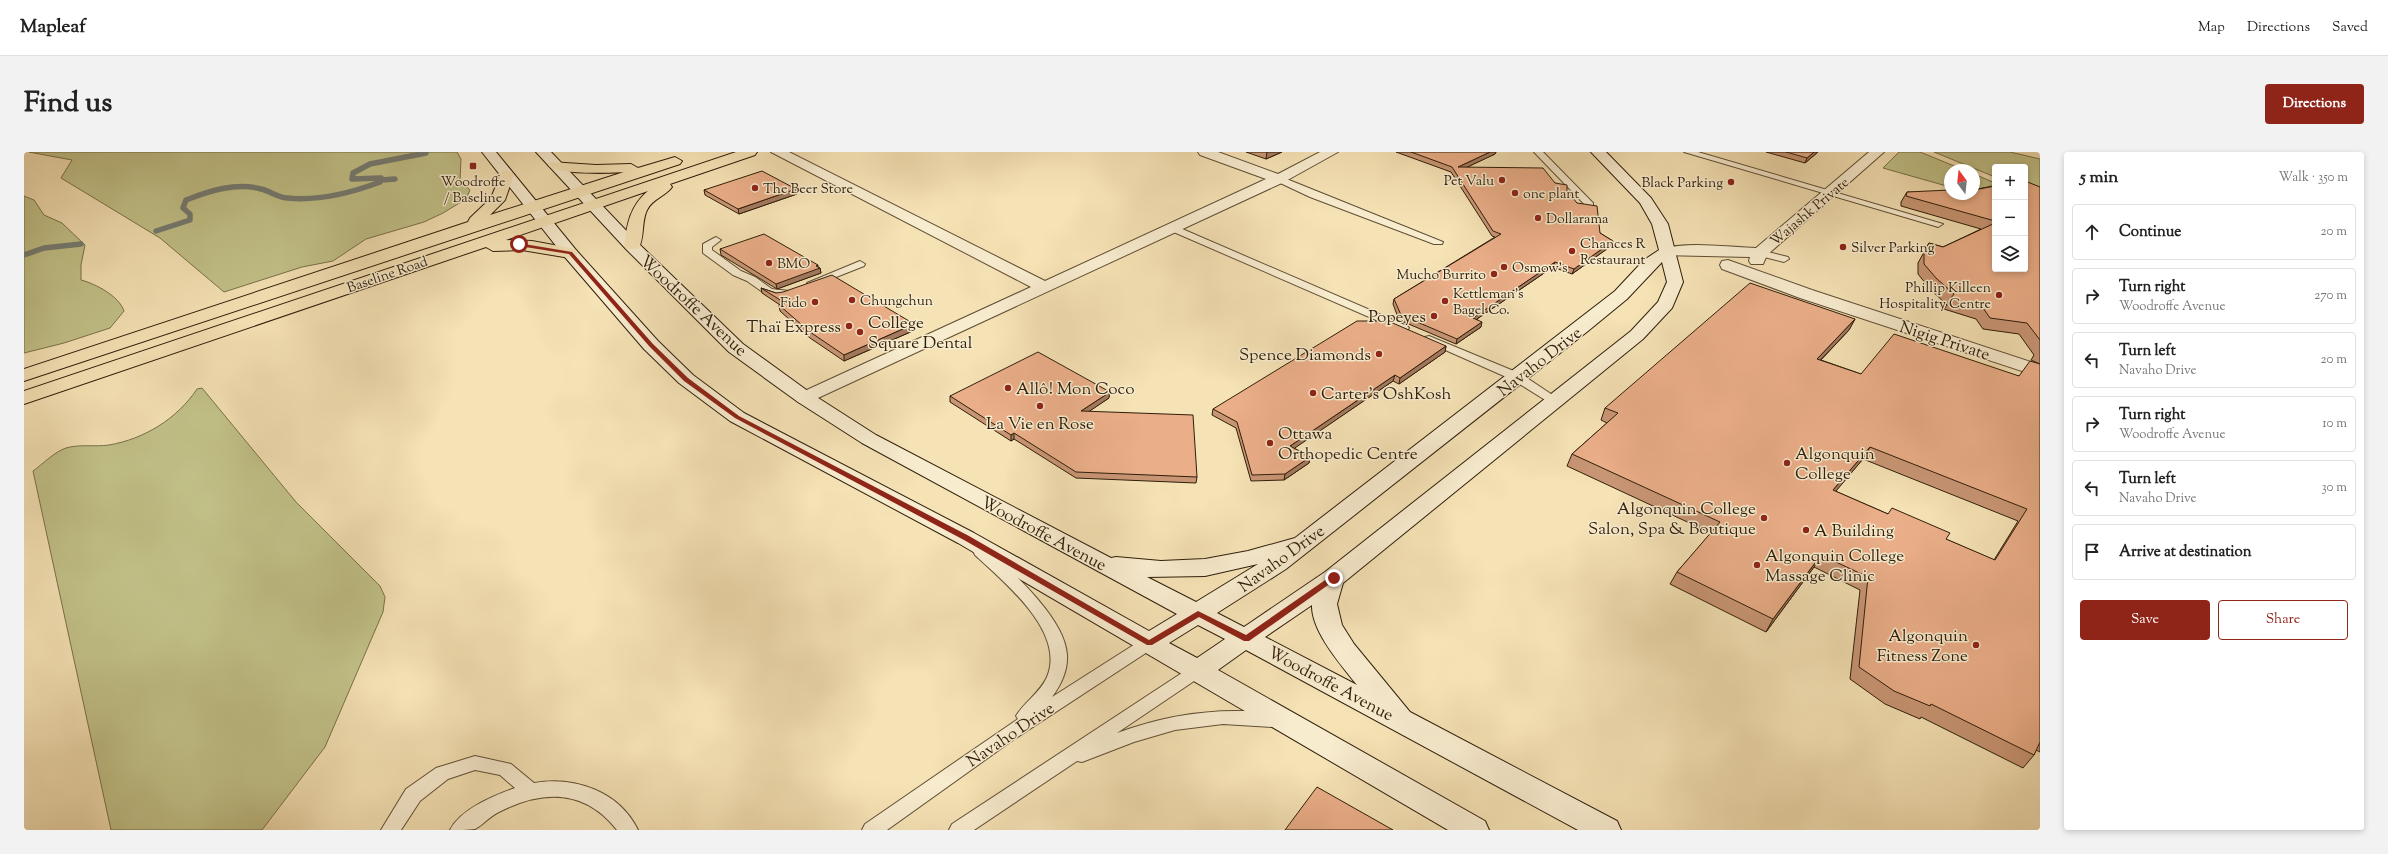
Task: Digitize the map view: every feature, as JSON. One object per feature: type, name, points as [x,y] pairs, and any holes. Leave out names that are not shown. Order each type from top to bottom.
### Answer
[{"type":"main road","name":"Baseline Road","points":[[24,398],[750,152]]},
{"type":"main road","name":"Baseline Road","points":[[24,375],[286,287],[688,157]]},
{"type":"main road","points":[[555,165],[596,169],[666,164]]},
{"type":"main road","points":[[632,246],[636,216],[647,198],[690,172]]},
{"type":"main road","points":[[462,230],[485,214],[498,200],[507,174]]},
{"type":"main road","points":[[446,254],[514,244],[540,246],[570,253]]},
{"type":"street","points":[[490,152],[570,253],[632,324],[686,379],[737,417],[966,538],[1474,830]]},
{"type":"street","name":"Woodroffe Avenue","points":[[543,152],[632,246],[736,348],[805,398],[869,439],[1606,830]]},
{"type":"street","points":[[778,152],[1044,287]]},
{"type":"street","points":[[1205,152],[1279,179]]},
{"type":"street","points":[[805,398],[1279,179],[1331,152]]},
{"type":"street","points":[[1198,671],[1247,639],[1334,578],[1554,400],[1637,335],[1666,304],[1675,282],[1666,252],[1660,224],[1646,202],[1598,152]]},
{"type":"street","name":"Wajashk Private","points":[[1666,252],[1699,262],[1728,265],[1758,257],[1877,152]]},
{"type":"street","name":"Wajashk Private","points":[[1666,252],[1695,250],[1758,257]]},
{"type":"street","name":"Navaho Drive","points":[[1149,643],[1278,563],[1621,295],[1650,263],[1666,252]]},
{"type":"street","name":"Nigig Private","points":[[1758,257],[1771,277],[1782,285]]},
{"type":"street","name":"Nigig Private","points":[[1728,265],[1782,285],[2040,371]]},
{"type":"street","points":[[1097,561],[1166,571],[1197,569],[1256,557],[1312,537]]},
{"type":"street","points":[[1334,578],[1325,601],[1325,613],[1331,627],[1344,648],[1403,721]]},
{"type":"lane","points":[[1538,152],[1590,205]]},
{"type":"lane","points":[[1688,152],[1938,224]]},
{"type":"lane","points":[[1279,179],[1313,195],[1438,242]]},
{"type":"lane","points":[[1173,228],[1517,377],[1554,400]]},
{"type":"lane","points":[[716,240],[707,246],[707,251],[737,273],[743,285],[756,294],[776,294],[797,288],[860,264]]},
{"type":"lane","points":[[1758,257],[1784,259]]},
{"type":"lane","points":[[966,538],[1030,599],[1044,617],[1059,654],[1058,669],[1046,694],[1006,735]]},
{"type":"lane","name":"Navaho Drive","points":[[872,830],[1006,735],[1149,643]]},
{"type":"lane","points":[[959,830],[1198,671]]},
{"type":"lane","points":[[1049,770],[1118,740],[1183,721],[1227,716],[1255,717],[1286,722]]},
{"type":"lane","points":[[392,830],[413,795],[442,773],[476,763],[505,769],[529,790]]},
{"type":"lane","points":[[460,830],[488,808],[529,790],[553,788],[576,791],[599,798],[621,818],[628,830]]},
{"type":"green space","points":[[29,152],[457,152],[461,159],[460,181],[470,190],[466,199],[443,213],[424,222],[366,239],[333,261],[302,267],[224,292],[160,238],[61,178],[72,160]]},
{"type":"green space","points":[[1899,152],[1920,152],[1949,164],[1944,164],[1944,185],[1883,168]]},
{"type":"green space","points":[[1934,152],[2010,152],[2040,159],[2040,195],[2028,190],[2028,164],[1992,164],[1992,176],[1980,171],[1980,164],[1963,164]]},
{"type":"green space","points":[[1980,177],[1992,182],[1992,186],[1980,189]]},
{"type":"green space","points":[[24,196],[34,200],[44,215],[62,223],[85,245],[81,265],[81,280],[106,291],[117,300],[124,311],[110,328],[64,343],[24,353]]},
{"type":"green space","points":[[202,388],[296,502],[380,586],[385,597],[383,612],[325,747],[262,830],[111,830],[33,471],[53,455],[66,448],[76,446],[109,445],[147,433],[180,410],[197,389]]},
{"type":"building","points":[[1411,152],[1490,152],[1458,167],[1543,168],[1555,183],[1567,185],[1567,191],[1577,203],[1597,206],[1600,233],[1613,241],[1574,269],[1555,262],[1473,318],[1482,322],[1457,339],[1401,315],[1394,299],[1501,234],[1493,231],[1452,167]]},
{"type":"building","points":[[1786,152],[1814,152],[1807,158]]},
{"type":"building","name":"The Beer Store","points":[[762,171],[796,189],[738,209],[704,190]]},
{"type":"building","points":[[2028,182],[2040,187],[2040,340],[2027,323],[1990,318],[1983,308],[1951,298],[1954,294],[1936,278],[1924,264],[1924,252],[1929,243],[1943,247],[1992,224],[1992,272],[2028,272]]},
{"type":"building","points":[[1992,187],[1992,220],[1906,196],[1907,192],[1944,190],[1944,200],[1980,200],[1980,189]]},
{"type":"building","name":"BMO","points":[[764,234],[818,265],[816,266],[820,268],[776,284],[720,249]]},
{"type":"building","points":[[832,275],[914,324],[844,355],[810,332],[779,305],[785,303],[761,288],[776,293],[783,292]]},
{"type":"building","name":"A Building","points":[[1750,283],[1855,319],[1817,359],[1861,374],[1894,334],[2019,376],[2030,361],[2040,364],[2040,742],[2034,755],[1931,704],[1930,706],[1894,691],[1859,667],[1868,577],[1821,555],[1773,619],[1677,572],[1720,522],[1572,454],[1618,413],[1605,408]],"holes":[[[1870,447],[2027,509],[1995,560],[1946,539],[1950,533],[1892,508],[1888,514],[1833,490]]]},
{"type":"building","points":[[1357,321],[1388,321],[1446,346],[1400,378],[1395,375],[1290,446],[1310,457],[1285,474],[1252,475],[1237,422],[1213,409]]},
{"type":"building","points":[[1038,352],[1110,392],[1081,411],[1193,415],[1197,477],[1076,472],[1014,433],[1011,435],[950,396]]},
{"type":"building","points":[[1317,787],[1393,830],[1285,830]]},
{"type":"waterway","points":[[156,231],[190,220],[190,214],[183,208],[186,200],[223,188],[242,186],[252,187],[287,198],[299,199],[334,195],[358,190],[380,182],[381,178],[352,179],[353,173],[370,164],[426,153]]},
{"type":"waterway","points":[[381,180],[395,179]]},
{"type":"waterway","points":[[24,255],[44,248],[81,244]]},
{"type":"place","name":"Woodroffe / Baseline","points":[[473,166]]},
{"type":"place","name":"Pet Valu","points":[[1502,180]]},
{"type":"place","name":"Black Parking","points":[[1731,182]]},
{"type":"place","name":"The Beer Store","points":[[755,188]]},
{"type":"place","name":"one plant","points":[[1515,193]]},
{"type":"place","name":"Dollarama","points":[[1538,218]]},
{"type":"place","name":"Silver Parking","points":[[1843,247]]},
{"type":"place","name":"Chances R Restaurant","points":[[1572,251]]},
{"type":"place","name":"BMO","points":[[769,263]]},
{"type":"place","name":"Osmow's","points":[[1504,267]]},
{"type":"place","name":"Mucho Burrito","points":[[1494,274]]},
{"type":"place","name":"Phillip Killeen Hospitality Centre","points":[[1999,295]]},
{"type":"place","name":"Chungchun","points":[[852,300]]},
{"type":"place","name":"Kettleman's Bagel Co.","points":[[1445,301]]},
{"type":"place","name":"Fido","points":[[815,302]]},
{"type":"place","name":"Popeyes","points":[[1434,316]]},
{"type":"place","name":"Thaï Express","points":[[849,326]]},
{"type":"place","name":"College Square Dental","points":[[860,332]]},
{"type":"place","name":"Spence Diamonds","points":[[1379,354]]},
{"type":"place","name":"Allô! Mon Coco","points":[[1008,388]]},
{"type":"place","name":"Carter's OshKosh","points":[[1313,393]]},
{"type":"place","name":"La Vie en Rose","points":[[1040,406]]},
{"type":"place","name":"Ottawa Orthopedic Centre","points":[[1270,443]]},
{"type":"place","name":"Algonquin College","points":[[1787,463]]},
{"type":"place","name":"Algonquin College Salon, Spa & Boutique","points":[[1764,518]]},
{"type":"place","name":"A Building","points":[[1806,530]]},
{"type":"place","name":"Algonquin College Massage Clinic","points":[[1757,565]]},
{"type":"place","name":"Algonquin Fitness Zone","points":[[1976,645]]},
{"type":"route","points":[[519,244],[540,246],[570,253],[651,345],[686,379],[737,417],[966,538],[1149,643],[1198,614],[1247,639],[1334,578]]}]
